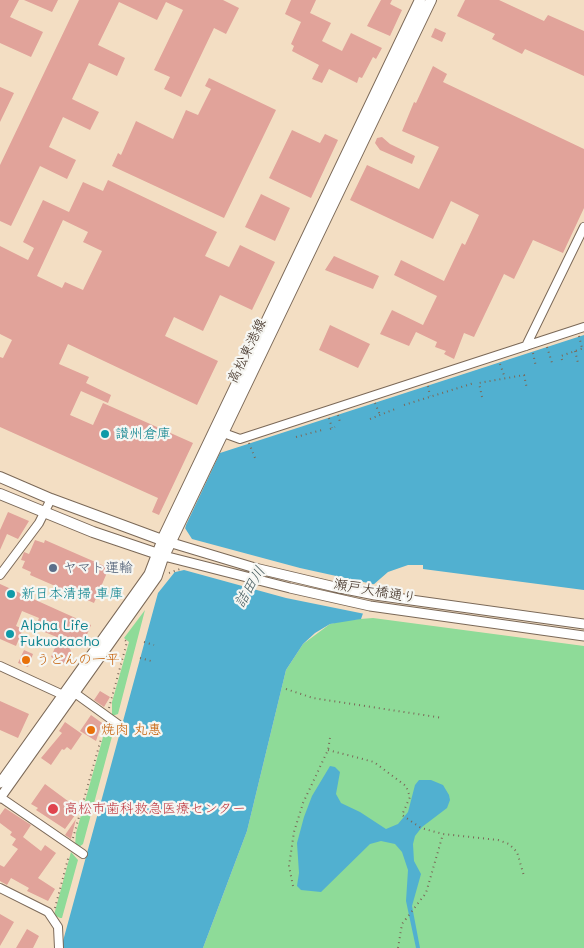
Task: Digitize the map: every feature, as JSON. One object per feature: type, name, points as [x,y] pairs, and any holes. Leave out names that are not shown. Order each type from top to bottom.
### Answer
[{"type":"main road","name":"高松東港線","points":[[164,556],[218,431],[420,0]]},
{"type":"main road","name":"高松東港線","points":[[218,431],[431,0]]},
{"type":"main road","points":[[0,477],[169,542]]},
{"type":"main road","points":[[0,494],[45,513],[164,556]]},
{"type":"street","points":[[529,349],[584,227]]},
{"type":"street","points":[[218,431],[240,439],[529,349],[584,327]]},
{"type":"street","points":[[0,575],[45,513],[51,498]]},
{"type":"street","name":"瀬戸大橋通り","points":[[169,542],[279,574],[376,595],[584,624]]},
{"type":"street","points":[[83,854],[0,798],[68,692],[149,574],[164,556]]},
{"type":"street","name":"瀬戸大橋通り","points":[[164,556],[370,606],[584,636]]},
{"type":"street","points":[[0,666],[68,692],[119,725]]},
{"type":"street","points":[[0,783],[68,692]]},
{"type":"street","points":[[0,888],[48,912],[58,927],[59,948]]},
{"type":"path","points":[[562,360],[561,356],[583,348],[578,336]]},
{"type":"path","points":[[547,346],[554,366]]},
{"type":"path","points":[[529,349],[536,367]]},
{"type":"path","points":[[574,351],[578,363]]},
{"type":"path","points":[[500,362],[504,378]]},
{"type":"path","points":[[482,396],[479,383],[524,374],[527,389]]},
{"type":"path","points":[[404,405],[474,383]]},
{"type":"path","points":[[428,385],[430,396]]},
{"type":"path","points":[[375,402],[380,415]]},
{"type":"path","points":[[370,419],[395,409]]},
{"type":"path","points":[[338,414],[340,422]]},
{"type":"path","points":[[329,417],[332,428]]},
{"type":"path","points":[[296,437],[322,430]]},
{"type":"path","points":[[249,443],[255,458]]},
{"type":"path","points":[[52,918],[127,642],[122,638]]},
{"type":"path","points":[[144,642],[154,645]]},
{"type":"path","points":[[140,658],[151,661]]},
{"type":"path","points":[[286,689],[313,698],[443,718]]},
{"type":"path","points":[[293,886],[289,866],[294,832],[303,803],[328,750],[330,738]]},
{"type":"path","points":[[328,750],[374,762],[406,786],[410,797],[403,816],[421,828],[443,834],[505,842],[517,852],[524,876]]},
{"type":"path","points":[[398,948],[402,924],[426,893],[443,834]]},
{"type":"green space","points":[[145,610],[118,714],[112,716],[112,702],[129,642],[124,638]]},
{"type":"green space","points":[[373,618],[584,646],[584,948],[203,948],[247,831],[286,670],[303,644],[330,624],[347,620]]},
{"type":"green space","points":[[109,722],[114,729],[83,844],[79,847],[75,846],[76,833],[107,723]]},
{"type":"green space","points":[[71,852],[78,860],[62,918],[60,918],[54,915]]},
{"type":"water","name":"詰田川","points":[[584,335],[584,590],[423,569],[423,565],[408,565],[388,572],[373,585],[361,619],[330,624],[315,633],[303,644],[286,670],[247,831],[203,948],[63,948],[63,941],[158,593],[174,573],[186,525],[220,453]]},
{"type":"water","points":[[330,766],[335,767],[340,772],[336,794],[341,803],[360,812],[386,829],[398,824],[408,812],[415,785],[419,780],[431,780],[443,785],[449,795],[450,800],[447,808],[422,827],[415,836],[413,844],[414,861],[421,874],[412,906],[420,948],[416,948],[406,901],[408,870],[402,852],[395,844],[381,841],[370,844],[321,892],[301,890],[297,886],[299,873],[297,843],[304,817],[312,796]]},
{"type":"pier","points":[[183,525],[192,539],[300,568],[377,585],[365,614],[286,598],[184,570],[171,573]]},
{"type":"building","points":[[0,0],[19,0],[10,17],[43,32],[31,57],[0,43]]},
{"type":"building","points":[[24,0],[58,0],[52,12]]},
{"type":"building","points":[[79,0],[223,0],[239,8],[226,34],[214,28],[181,97],[164,89],[170,77],[154,70],[183,10],[166,2],[157,20],[119,2],[98,45],[125,58],[117,76],[89,63],[72,99],[99,112],[90,130],[63,117],[49,147],[76,160],[67,179],[40,166],[11,226],[0,221],[0,165]]},
{"type":"building","points":[[291,0],[316,0],[310,13],[331,23],[322,41],[342,51],[351,33],[382,48],[376,59],[373,57],[362,78],[359,77],[357,83],[329,69],[322,83],[312,79],[319,65],[292,51],[294,46],[291,44],[301,22],[285,14]]},
{"type":"building","points":[[381,0],[392,0],[390,4],[402,10],[390,36],[367,26]]},
{"type":"building","points":[[465,0],[499,0],[544,21],[548,15],[584,31],[584,76],[525,49],[522,54],[492,39],[495,34],[457,16]]},
{"type":"building","points":[[435,28],[446,33],[442,42],[431,37]]},
{"type":"building","points":[[433,66],[447,74],[443,82],[584,149],[584,208],[563,253],[533,240],[514,279],[504,274],[474,337],[464,333],[454,359],[444,354],[446,351],[435,347],[437,342],[416,332],[409,346],[380,334],[392,310],[423,325],[437,296],[394,275],[401,260],[444,281],[462,243],[465,245],[479,215],[451,201],[433,239],[350,200],[367,165],[419,189],[439,147],[402,131],[414,102],[416,103]]},
{"type":"building","points":[[209,78],[276,110],[224,218],[112,166],[118,153],[121,155],[136,121],[173,139],[186,110],[198,115],[211,89],[205,86]]},
{"type":"building","points":[[0,87],[14,93],[0,122]]},
{"type":"building","points":[[292,130],[320,143],[325,134],[338,140],[311,198],[269,178]]},
{"type":"building","points":[[382,137],[390,144],[415,156],[412,164],[380,150],[375,143],[377,138]]},
{"type":"building","points":[[108,180],[217,232],[205,256],[229,267],[240,245],[275,262],[252,310],[220,295],[203,331],[174,317],[165,336],[218,361],[197,405],[68,344],[59,364],[89,377],[86,383],[111,395],[108,403],[81,391],[70,415],[93,425],[103,403],[193,443],[159,515],[152,512],[158,498],[0,427],[0,357],[3,358],[12,340],[0,334],[0,246],[28,260],[34,248],[23,242],[43,200],[69,212],[83,182],[103,191]],"holes":[[[63,220],[88,232],[83,242],[102,251],[83,290],[65,282],[62,288],[37,276]]]},
{"type":"building","points":[[261,194],[290,208],[275,241],[245,227]]},
{"type":"building","points":[[334,256],[379,276],[373,289],[325,270]]},
{"type":"building","points":[[330,325],[370,344],[358,368],[319,350]]},
{"type":"building","points":[[8,512],[29,521],[18,539],[7,534],[0,550],[0,530]]},
{"type":"building","points":[[35,540],[44,543],[45,540],[109,568],[94,603],[30,575],[31,572],[22,568],[25,561],[21,560],[24,552],[29,554]]},
{"type":"building","points":[[0,584],[91,625],[83,644],[63,635],[71,651],[68,665],[51,657],[59,638],[35,628],[39,618],[22,611],[16,626],[23,629],[16,646],[0,639]]},
{"type":"building","points":[[24,650],[33,654],[28,667],[18,663]]},
{"type":"building","points":[[100,691],[110,697],[104,707],[94,700]]},
{"type":"building","points":[[0,701],[29,714],[18,738],[0,730]]},
{"type":"building","points":[[91,715],[102,723],[96,741],[80,731]]},
{"type":"building","points":[[65,722],[82,734],[71,750],[67,747],[64,750],[62,749],[51,765],[41,758],[62,733],[59,731]]},
{"type":"building","points":[[45,784],[76,807],[78,811],[65,829],[36,810],[38,808],[31,804]]},
{"type":"building","points":[[5,808],[31,825],[23,837],[41,851],[45,845],[56,853],[38,878],[55,889],[48,901],[27,891],[29,888],[11,878],[7,885],[0,881],[0,865],[4,867],[18,849],[12,845],[16,839],[10,835],[12,832],[0,823],[0,815]]},
{"type":"building","points":[[76,819],[71,839],[65,835]]},
{"type":"building","points":[[0,914],[14,922],[0,946]]},
{"type":"building","points":[[27,929],[39,936],[33,948],[16,948]]},
{"type":"place","name":"讃州倉庫","points":[[105,434]]},
{"type":"place","name":"ヤマト運輸","points":[[53,568]]},
{"type":"place","name":"新日本清掃 車庫","points":[[11,594]]},
{"type":"place","name":"Alpha Life Fukuokacho","points":[[10,634]]},
{"type":"place","name":"うどんの一平","points":[[26,660]]},
{"type":"place","name":"焼肉 丸惠","points":[[91,730]]},
{"type":"place","name":"高松市歯科救急医療センター","points":[[53,809]]}]
